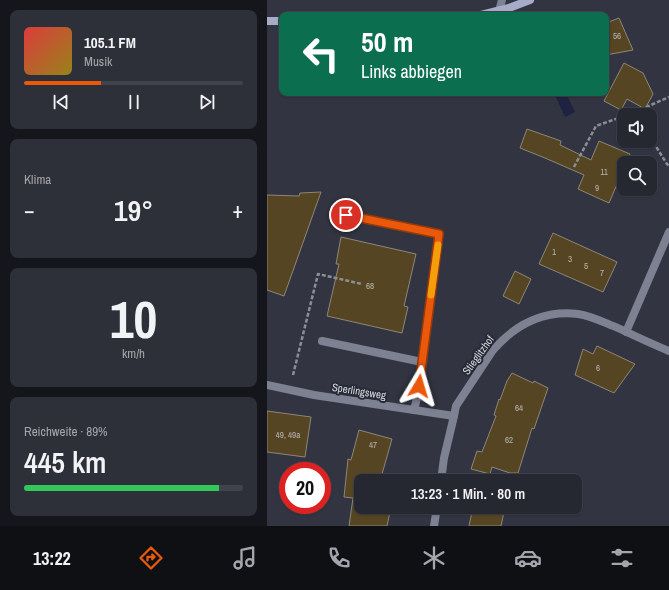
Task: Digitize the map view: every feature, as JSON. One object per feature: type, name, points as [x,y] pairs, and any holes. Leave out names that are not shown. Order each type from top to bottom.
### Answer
[{"type":"street","points":[[499,11],[502,0]]},
{"type":"street","points":[[494,12],[530,0]]},
{"type":"street","points":[[267,21],[279,21]]},
{"type":"street","points":[[346,215],[439,234],[414,410]]},
{"type":"street","points":[[625,332],[669,232]]},
{"type":"street","name":"Stieglitzhof","points":[[453,416],[456,406],[493,350],[509,334],[534,319],[565,313],[578,314],[596,319],[669,351]]},
{"type":"street","points":[[322,341],[422,362]]},
{"type":"street","name":"Sperlingsweg","points":[[267,385],[314,395],[453,416]]},
{"type":"street","points":[[442,474],[453,416]]},
{"type":"street","points":[[434,526],[436,514]]},
{"type":"path","points":[[644,108],[669,96]]},
{"type":"path","points":[[574,167],[596,126],[617,118]]},
{"type":"path","points":[[657,148],[669,166]]},
{"type":"path","points":[[289,390],[318,274],[362,284]]},
{"type":"water","points":[[555,96],[567,96],[575,112],[565,117]]},
{"type":"building","points":[[619,18],[633,50],[609,54],[609,22]]},
{"type":"building","points":[[624,63],[643,73],[653,94],[646,108],[627,99],[622,108],[617,108],[604,101],[607,96],[609,96],[609,92]]},
{"type":"building","points":[[527,129],[561,141],[560,145],[591,160],[599,141],[630,154],[629,156],[617,156],[617,184],[609,203],[578,189],[584,175],[520,148]]},
{"type":"building","points":[[321,192],[284,296],[267,290],[267,195],[299,196],[300,193]]},
{"type":"building","points":[[553,233],[617,262],[603,292],[539,264]]},
{"type":"building","points":[[341,237],[416,254],[404,306],[408,307],[402,333],[327,316],[339,264],[336,264]]},
{"type":"building","points":[[515,271],[531,279],[519,304],[503,296]]},
{"type":"building","points":[[597,346],[635,364],[614,393],[575,375],[583,349],[593,354]]},
{"type":"building","points":[[512,373],[548,388],[534,429],[532,428],[518,473],[510,473],[492,467],[490,474],[471,469],[477,451],[482,452],[496,416],[494,415],[499,399],[500,400],[507,381]]},
{"type":"building","points":[[267,411],[311,417],[305,457],[267,452]]},
{"type":"building","points":[[359,430],[392,439],[382,474],[354,474],[354,514],[390,514],[387,526],[349,526],[353,498],[344,497],[348,459],[351,460]]},
{"type":"building","points":[[472,514],[504,514],[501,526],[469,526]]},
{"type":"slow traffic","points":[[431,295],[438,245]]},
{"type":"route","points":[[346,215],[439,234],[419,386]]}]
